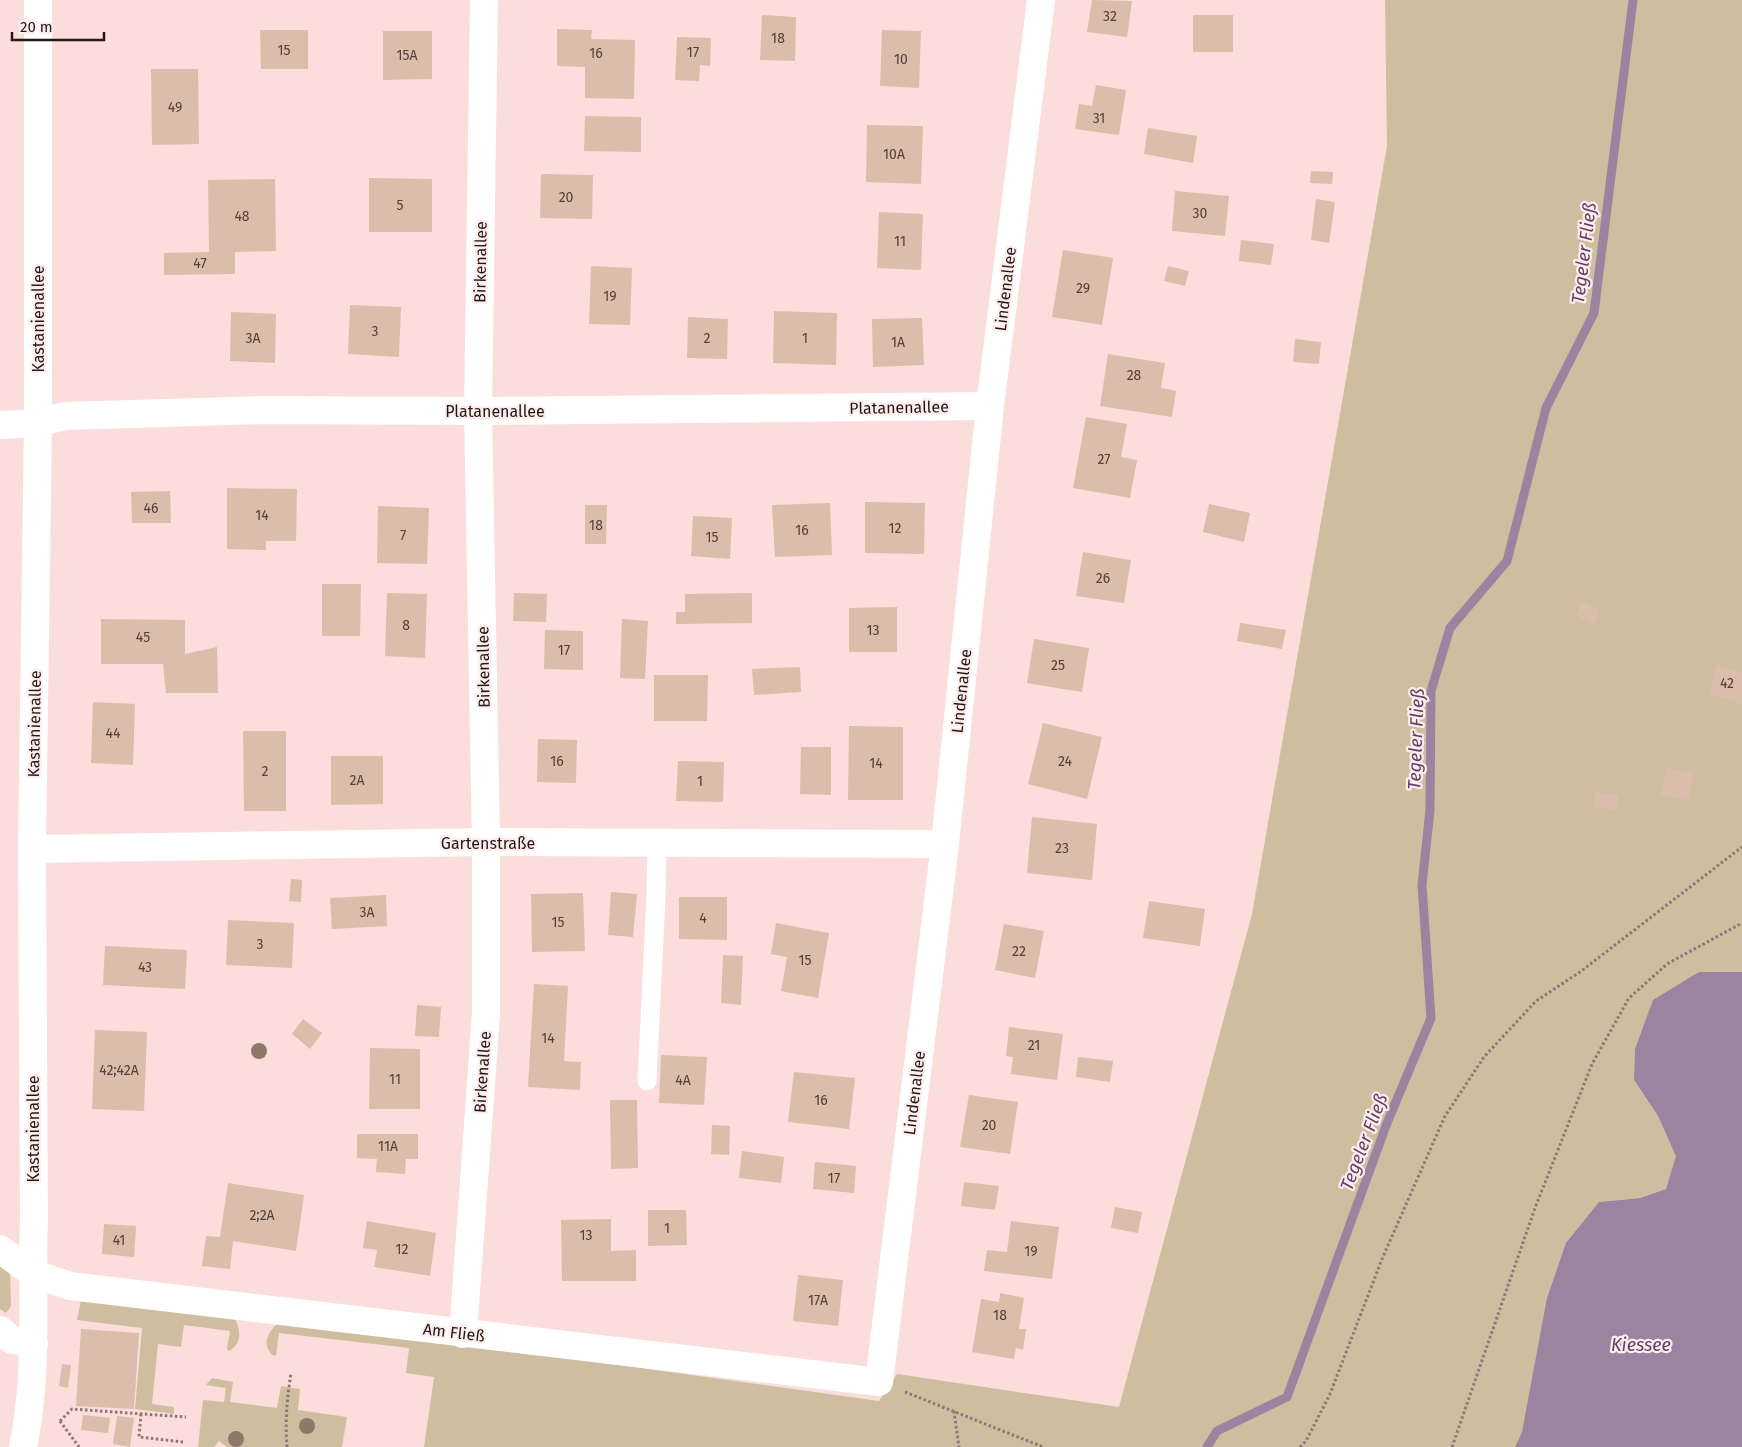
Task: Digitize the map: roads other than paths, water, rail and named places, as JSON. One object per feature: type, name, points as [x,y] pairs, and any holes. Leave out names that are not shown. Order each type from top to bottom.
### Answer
[{"type":"street","name":"Kastanienallee","points":[[23,1447],[30,1415],[34,1365],[32,1273],[34,1219],[32,849],[38,423],[38,0]]},
{"type":"street","name":"Birkenallee","points":[[463,1334],[486,1014],[486,842],[478,411],[484,0]]},
{"type":"street","name":"Lindenallee","points":[[879,1382],[945,844],[990,406],[1041,0]]},
{"type":"street","name":"Platanenallee","points":[[0,425],[38,423],[65,416],[255,410],[478,411],[990,406]]},
{"type":"street","name":"Gartenstraße","points":[[32,849],[486,842],[945,844]]},
{"type":"street","name":"Am Fließ","points":[[0,1248],[32,1273],[70,1286],[879,1382]]},
{"type":"street","points":[[0,1330],[12,1340],[34,1343]]},
{"type":"lane","points":[[647,1081],[657,843]]},
{"type":"water","name":"Kiessee","points":[[1699,972],[1742,972],[1742,1447],[1515,1447],[1522,1432],[1547,1298],[1566,1243],[1599,1202],[1640,1198],[1666,1189],[1676,1156],[1658,1116],[1634,1080],[1635,1049],[1653,1000]]},
{"type":"waterway","name":"Tegeler Fließ","points":[[1207,1447],[1217,1431],[1287,1397],[1387,1123],[1431,1018],[1422,885],[1430,810],[1431,691],[1450,628],[1507,561],[1546,408],[1594,313],[1633,0]]}]
